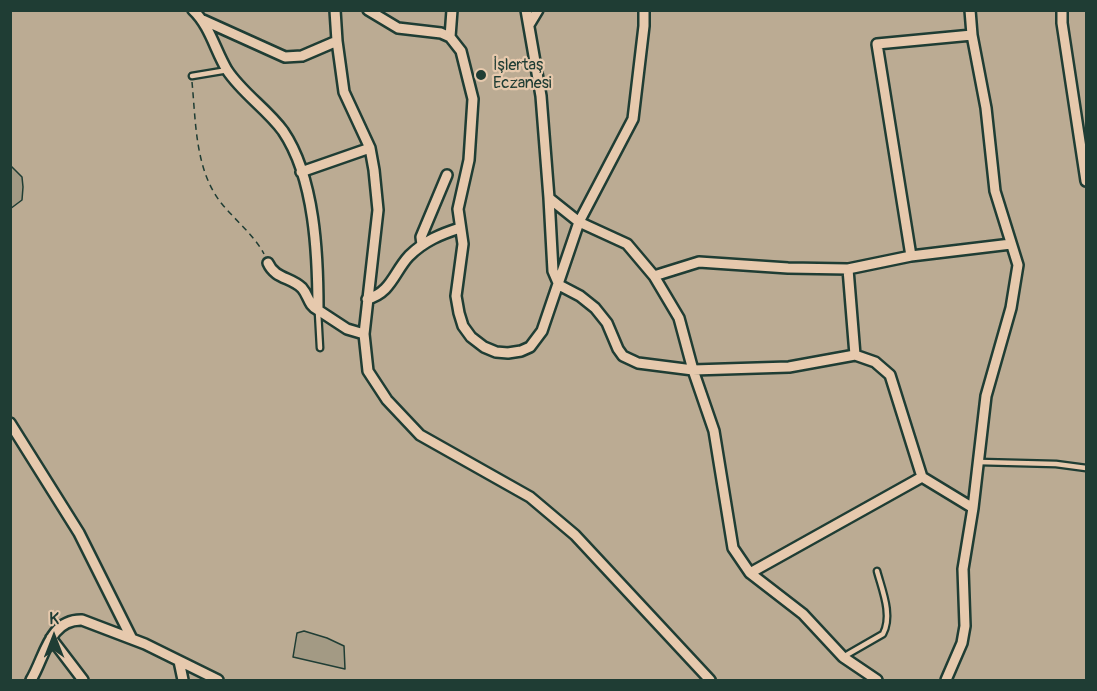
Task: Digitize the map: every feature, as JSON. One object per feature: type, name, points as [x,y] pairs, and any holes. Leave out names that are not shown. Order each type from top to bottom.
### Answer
[{"type":"street","points":[[193,10],[203,20],[228,70],[284,134],[301,172],[308,195],[317,263],[318,310]]},
{"type":"street","points":[[335,10],[344,92],[370,148],[378,210],[364,334],[368,371],[387,400],[420,435],[530,497],[566,527],[710,681]]},
{"type":"street","points":[[368,10],[398,28],[441,33],[450,37],[461,51],[473,99],[469,160],[458,209],[463,244],[456,296],[459,314],[471,337],[484,347],[496,352],[508,353],[521,351],[530,346],[542,331],[579,222],[633,120],[644,10]]},
{"type":"street","points":[[450,37],[452,10]]},
{"type":"street","points":[[526,10],[541,96],[553,272],[559,285],[580,296],[595,308],[607,323],[618,349],[630,360],[638,363],[693,370],[789,367],[855,355],[875,362],[890,375],[922,477],[973,508]]},
{"type":"street","points":[[529,25],[538,10]]},
{"type":"street","points":[[946,681],[962,643],[965,626],[963,569],[973,508],[986,396],[1011,308],[1018,265],[995,191],[986,108],[972,35],[970,10]]},
{"type":"street","points":[[1062,10],[1062,23],[1086,181]]},
{"type":"street","points":[[203,20],[285,57],[302,56],[337,41]]},
{"type":"street","points":[[911,256],[877,44],[972,35]]},
{"type":"street","points":[[301,172],[370,148]]},
{"type":"street","points":[[422,245],[422,234],[447,175]]},
{"type":"street","points":[[549,198],[579,222],[627,244],[654,276],[679,318],[693,370],[714,431],[734,549],[750,573],[803,614],[843,657],[877,681]]},
{"type":"street","points":[[367,299],[384,292],[403,263],[422,245],[444,233],[460,228]]},
{"type":"street","points":[[654,276],[699,262],[788,268],[848,269],[911,256],[1011,244]]},
{"type":"street","points":[[268,263],[279,276],[301,287],[310,304],[318,310],[347,329],[364,334]]},
{"type":"street","points":[[848,269],[855,355]]},
{"type":"street","points":[[10,423],[79,533],[132,639]]},
{"type":"street","points":[[750,573],[922,477]]},
{"type":"street","points":[[31,681],[57,628],[73,620],[82,620],[132,639],[218,680]]},
{"type":"street","points":[[51,638],[83,681]]},
{"type":"street","points":[[179,661],[183,681]]},
{"type":"lane","points":[[192,76],[228,70]]},
{"type":"lane","points":[[318,310],[320,348]]},
{"type":"lane","points":[[978,462],[1056,464],[1086,468]]},
{"type":"lane","points":[[843,657],[883,634],[886,629],[887,613],[877,571]]},
{"type":"path","points":[[192,76],[196,129],[201,159],[207,177],[221,203],[255,240],[268,263]]},
{"type":"shaded area","points":[[10,11],[1086,11],[1086,680],[11,680]]},
{"type":"building","points":[[10,165],[22,177],[23,187],[22,200],[10,209]]},
{"type":"building","points":[[304,631],[344,646],[345,669],[293,657],[297,633]]},
{"type":"place","name":"İşlertaş Eczanesi","points":[[481,75]]}]
